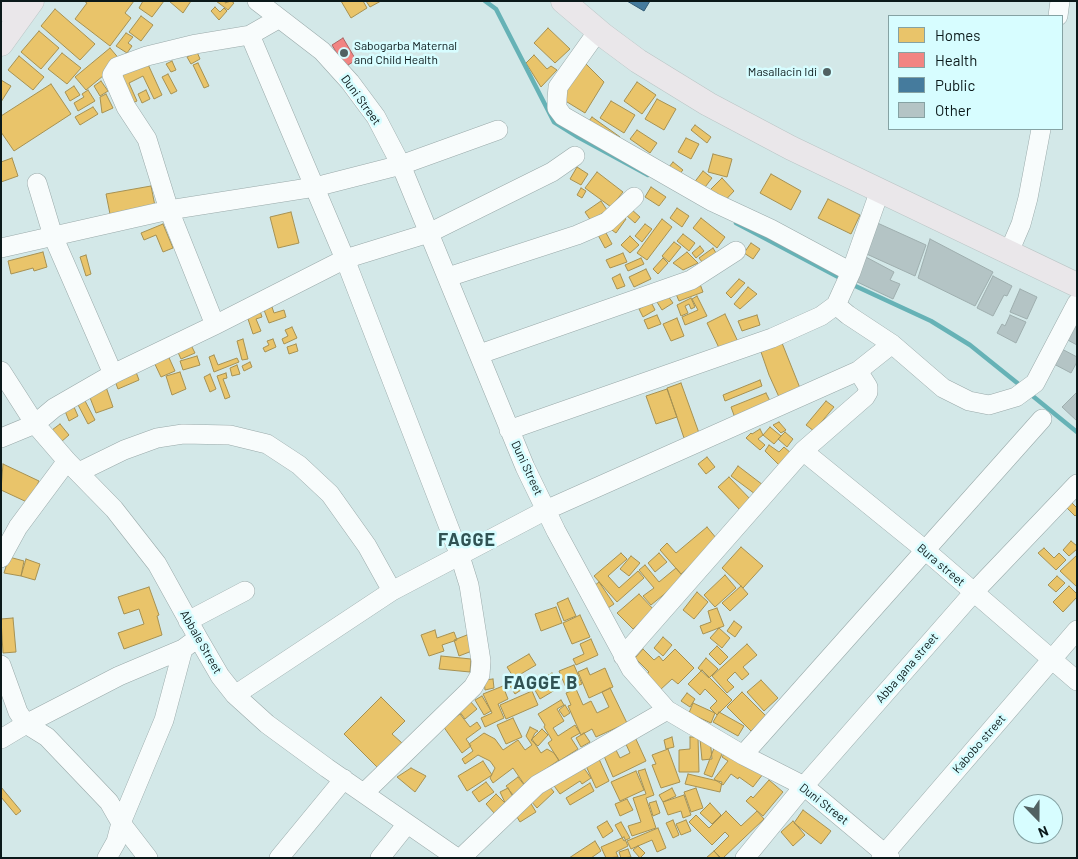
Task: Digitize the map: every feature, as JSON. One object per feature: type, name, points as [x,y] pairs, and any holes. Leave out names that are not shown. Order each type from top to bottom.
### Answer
[{"type":"main road","points":[[1,9],[7,1]]},
{"type":"main road","points":[[1,44],[32,1]]},
{"type":"main road","points":[[563,1],[598,31],[638,60],[708,104],[791,148],[880,190],[1011,246],[1077,271]]},
{"type":"main road","points":[[583,1],[627,38],[689,79],[752,117],[1011,246],[1077,285]]},
{"type":"street","name":"Duni Street","points":[[257,1],[322,51],[350,82],[376,117],[402,165],[480,354],[509,430],[546,510],[631,669],[667,710],[742,755],[804,786],[885,856]]},
{"type":"street","points":[[1058,15],[1060,1]]},
{"type":"street","points":[[215,325],[170,210],[147,139],[122,98],[112,75],[117,67],[147,56],[196,44],[250,35],[278,18]]},
{"type":"street","points":[[598,31],[558,87],[556,99],[558,108],[563,116],[713,202],[771,229],[851,272]]},
{"type":"street","points":[[250,35],[345,259],[460,556],[469,585],[480,660],[480,675],[473,687],[364,792]]},
{"type":"street","points":[[1,248],[170,210],[316,187],[402,165],[498,130]]},
{"type":"street","points":[[1011,246],[1021,224],[1028,198],[1041,130]]},
{"type":"street","points":[[1,438],[35,424],[54,408],[113,374],[345,259],[429,233],[552,172],[575,156]]},
{"type":"street","points":[[37,183],[53,236],[113,374]]},
{"type":"street","points":[[509,430],[772,338],[821,316],[836,305],[851,272],[880,190]]},
{"type":"street","points":[[448,277],[577,235],[607,222],[634,197]]},
{"type":"street","points":[[480,354],[691,280],[736,251]]},
{"type":"street","points":[[836,305],[892,344],[943,388],[969,401],[989,405],[1016,397],[1035,383],[1077,303]]},
{"type":"street","points":[[235,695],[392,591],[546,510],[858,371],[892,344]]},
{"type":"street","name":"Abbale Street","points":[[1,371],[35,424],[114,509],[157,564],[188,621],[190,643],[235,695],[266,724],[457,858]]},
{"type":"street","points":[[623,656],[803,451],[865,397],[868,387],[858,371]]},
{"type":"street","points":[[742,755],[1042,419]]},
{"type":"street","points":[[1,558],[18,528],[73,466],[157,438],[183,434],[230,435],[267,444],[298,465],[330,494],[367,546],[392,591]]},
{"type":"street","name":"Bura street","points":[[803,451],[925,550],[1077,681]]},
{"type":"street","name":"Abba gana street","points":[[745,858],[804,786],[974,592],[1077,484]]},
{"type":"street","points":[[188,621],[245,591]]},
{"type":"street","name":"Kabobo street","points":[[885,856],[1077,630]]},
{"type":"street","points":[[1,739],[119,676],[190,643]]},
{"type":"street","points":[[107,858],[116,842],[164,720],[190,643]]},
{"type":"street","points":[[1,665],[18,712],[26,724],[47,737],[109,802],[148,858]]},
{"type":"street","points":[[461,858],[537,785],[667,710]]},
{"type":"street","points":[[279,858],[344,779]]},
{"type":"street","points":[[380,858],[407,824]]},
{"type":"building: Homes","points":[[84,1],[134,1],[125,13],[131,18],[110,46],[75,19],[87,3]]},
{"type":"building: Homes","points":[[143,1],[164,1],[152,17],[139,8]]},
{"type":"building: Homes","points":[[169,1],[191,1],[183,13]]},
{"type":"building: Homes","points":[[216,1],[226,1],[225,3],[231,1],[234,3],[228,10]]},
{"type":"building: Homes","points":[[341,1],[363,1],[367,8],[351,18]]},
{"type":"building: Homes","points":[[366,1],[381,1],[370,7]]},
{"type":"building: Homes","points":[[215,7],[220,12],[224,8],[227,11],[219,20],[211,11]]},
{"type":"building: Homes","points":[[55,9],[95,44],[80,60],[41,26]]},
{"type":"building: Homes","points":[[141,16],[153,25],[141,41],[129,32]]},
{"type":"building: Homes","points":[[548,28],[570,49],[555,63],[534,43]]},
{"type":"building: Homes","points":[[39,31],[59,48],[41,69],[21,52]]},
{"type":"building: Homes","points":[[126,33],[133,37],[128,43],[132,46],[127,53],[116,46]]},
{"type":"building: Homes","points":[[110,48],[121,61],[86,90],[75,77]]},
{"type":"building: Homes","points":[[197,52],[200,59],[191,64],[187,57]]},
{"type":"building: Homes","points":[[62,53],[81,68],[67,84],[48,69]]},
{"type":"building: Homes","points":[[534,55],[547,69],[551,66],[557,70],[541,87],[526,63]]},
{"type":"building: Homes","points":[[19,56],[44,77],[33,90],[8,70]]},
{"type":"building: Homes","points":[[146,60],[162,95],[154,99],[143,76],[129,83],[137,101],[128,105],[114,75]]},
{"type":"building: Homes","points":[[582,60],[604,82],[585,113],[559,97]]},
{"type":"building: Homes","points":[[172,61],[176,70],[171,72],[166,64]]},
{"type":"building: Homes","points":[[198,63],[209,86],[204,88],[193,65]]},
{"type":"building: Homes","points":[[168,74],[177,91],[171,94],[162,77]]},
{"type":"building: Homes","points":[[1,80],[11,86],[1,102]]},
{"type":"building: Homes","points":[[101,81],[108,91],[100,96],[94,86]]},
{"type":"building: Homes","points":[[637,82],[656,95],[642,114],[624,101]]},
{"type":"building: Homes","points":[[51,84],[71,114],[14,151],[1,132],[1,116]]},
{"type":"building: Homes","points":[[74,86],[80,95],[70,101],[65,92]]},
{"type":"building: Homes","points":[[88,90],[95,101],[78,111],[74,103],[84,97],[82,94]]},
{"type":"building: Homes","points":[[146,90],[150,99],[142,103],[138,94]]},
{"type":"building: Homes","points":[[106,94],[113,108],[102,113],[100,97]]},
{"type":"building: Homes","points":[[657,99],[676,109],[664,130],[645,119]]},
{"type":"building: Homes","points":[[611,101],[635,115],[624,133],[600,118]]},
{"type":"building: Homes","points":[[93,107],[98,114],[80,125],[75,117]]},
{"type":"building: Homes","points":[[592,117],[620,137],[613,146],[585,126]]},
{"type":"building: Homes","points":[[695,125],[711,137],[707,143],[691,130]]},
{"type":"building: Homes","points":[[637,130],[657,143],[650,153],[630,139]]},
{"type":"building: Homes","points":[[686,138],[699,144],[691,159],[678,152]]},
{"type":"building: Homes","points":[[713,154],[732,159],[727,177],[708,172]]},
{"type":"building: Homes","points":[[12,158],[18,176],[1,182],[1,162]]},
{"type":"building: Homes","points":[[673,162],[683,170],[674,180],[665,172]]},
{"type":"building: Homes","points":[[577,167],[588,174],[581,185],[570,179]]},
{"type":"building: Homes","points":[[703,171],[712,178],[699,195],[690,188]]},
{"type":"building: Homes","points":[[597,172],[623,192],[611,207],[585,188]]},
{"type":"building: Homes","points":[[771,174],[801,191],[791,210],[760,193]]},
{"type":"building: Homes","points":[[722,178],[734,191],[719,207],[706,194]]},
{"type":"building: Homes","points":[[151,186],[155,206],[110,214],[106,194]]},
{"type":"building: Homes","points":[[651,187],[666,197],[659,206],[645,197]]},
{"type":"building: Homes","points":[[581,188],[586,191],[582,198],[577,195]]},
{"type":"building: Homes","points":[[828,199],[860,215],[851,234],[818,218]]},
{"type":"building: Homes","points":[[601,201],[607,210],[591,221],[585,212]]},
{"type":"building: Homes","points":[[677,208],[689,216],[682,227],[670,218]]},
{"type":"building: Homes","points":[[631,209],[640,217],[635,223],[626,215]]},
{"type":"building: Homes","points":[[291,212],[299,243],[278,248],[270,217]]},
{"type":"building: Homes","points":[[620,214],[626,219],[616,233],[609,228]]},
{"type":"building: Homes","points":[[701,218],[725,237],[717,248],[693,228]]},
{"type":"building: Homes","points":[[662,219],[672,227],[647,260],[637,253]]},
{"type":"building: Homes","points":[[163,224],[173,248],[163,252],[156,235],[144,240],[141,233]]},
{"type":"building: Homes","points":[[645,224],[652,229],[642,242],[635,236]]},
{"type":"building: Homes","points":[[605,231],[612,244],[605,248],[598,235]]},
{"type":"building: Homes","points":[[683,234],[695,243],[689,251],[677,241]]},
{"type":"building: Homes","points":[[630,236],[639,245],[630,253],[621,245]]},
{"type":"building: Homes","points":[[674,242],[681,247],[669,262],[662,256]]},
{"type":"building: Homes","points":[[751,243],[760,249],[753,259],[744,253]]},
{"type":"building: Homes","points":[[700,246],[704,251],[696,258],[692,253]]},
{"type":"building: Homes","points":[[713,248],[716,253],[702,262],[699,258]]},
{"type":"building: Homes","points":[[43,252],[47,267],[34,271],[33,268],[11,274],[8,261]]},
{"type":"building: Homes","points":[[687,252],[698,263],[683,270],[673,263]]},
{"type":"building: Homes","points":[[623,253],[627,262],[610,268],[606,260]]},
{"type":"building: Homes","points":[[86,255],[91,274],[86,276],[80,257]]},
{"type":"building: Homes","points":[[641,258],[644,264],[628,271],[625,265]]},
{"type":"building: Homes","points":[[663,258],[668,263],[658,274],[653,269]]},
{"type":"building: Homes","points":[[646,269],[651,279],[634,287],[629,277]]},
{"type":"building: Homes","points":[[620,274],[625,286],[617,289],[612,278]]},
{"type":"building: Homes","points":[[739,279],[745,283],[731,298],[726,293]]},
{"type":"building: Homes","points":[[700,284],[703,292],[679,301],[676,294]]},
{"type":"building: Homes","points":[[748,287],[757,294],[740,309],[734,304]]},
{"type":"building: Homes","points":[[668,296],[673,303],[662,310],[657,302]]},
{"type":"building: Homes","points":[[697,296],[707,316],[685,325],[682,317],[698,310],[692,299]]},
{"type":"building: Homes","points":[[691,298],[695,307],[691,309],[689,304],[685,306],[688,313],[681,316],[677,305]]},
{"type":"building: Homes","points":[[651,302],[655,310],[643,317],[639,309]]},
{"type":"building: Homes","points":[[272,307],[274,313],[284,310],[286,317],[269,323],[264,310]]},
{"type":"building: Homes","points":[[260,311],[262,317],[256,319],[261,331],[253,334],[247,316]]},
{"type":"building: Homes","points":[[725,314],[740,346],[722,354],[707,323]]},
{"type":"building: Homes","points":[[657,315],[661,324],[648,329],[644,320]]},
{"type":"building: Homes","points":[[757,315],[760,325],[742,331],[738,321]]},
{"type":"building: Homes","points":[[677,318],[684,336],[671,341],[663,324]]},
{"type":"building: Homes","points":[[292,327],[297,338],[284,344],[282,339],[288,336],[285,330]]},
{"type":"building: Homes","points":[[243,339],[248,359],[242,360],[237,341]]},
{"type":"building: Homes","points":[[273,339],[276,347],[265,352],[263,348],[269,345],[267,341]]},
{"type":"building: Homes","points":[[189,341],[195,353],[181,359],[176,348]]},
{"type":"building: Homes","points":[[782,343],[800,388],[779,397],[761,352]]},
{"type":"building: Homes","points":[[296,344],[298,351],[289,354],[287,347]]},
{"type":"building: Homes","points":[[166,351],[175,371],[161,377],[152,358]]},
{"type":"building: Homes","points":[[214,355],[218,365],[237,358],[239,362],[214,372],[209,357]]},
{"type":"building: Homes","points":[[197,356],[200,365],[183,370],[180,361]]},
{"type":"building: Homes","points":[[250,362],[252,367],[244,371],[242,366]]},
{"type":"building: Homes","points":[[237,365],[240,374],[232,376],[230,368]]},
{"type":"building: Homes","points":[[136,372],[139,380],[118,389],[115,381]]},
{"type":"building: Homes","points":[[180,372],[186,389],[172,395],[166,376]]},
{"type":"building: Homes","points":[[226,373],[227,378],[223,379],[230,397],[225,399],[217,376]]},
{"type":"building: Homes","points":[[210,374],[216,389],[210,392],[204,377]]},
{"type":"building: Homes","points":[[760,380],[762,386],[725,401],[723,395]]},
{"type":"building: Homes","points":[[681,383],[699,433],[684,438],[667,388]]},
{"type":"building: Homes","points":[[105,384],[113,407],[96,413],[87,390]]},
{"type":"building: Homes","points":[[667,389],[677,417],[656,424],[646,396]]},
{"type":"building: Homes","points":[[766,393],[771,403],[735,418],[731,407]]},
{"type":"building: Homes","points":[[83,397],[95,420],[88,424],[76,401]]},
{"type":"building: Homes","points":[[826,401],[834,407],[814,431],[806,425]]},
{"type":"building: Homes","points":[[74,407],[78,416],[69,421],[65,411]]},
{"type":"building: Homes","points":[[779,422],[786,430],[781,433],[773,425]]},
{"type":"building: Homes","points":[[60,424],[69,435],[61,442],[52,430]]},
{"type":"building: Homes","points":[[770,427],[781,436],[774,444],[763,435]]},
{"type":"building: Homes","points":[[760,429],[763,435],[758,439],[765,445],[760,450],[746,438],[751,433]]},
{"type":"building: Homes","points":[[785,432],[793,439],[787,447],[778,439]]},
{"type":"building: Homes","points":[[769,445],[779,452],[784,447],[792,454],[781,467],[765,451]]},
{"type":"building: Homes","points":[[707,457],[715,467],[706,474],[698,464]]},
{"type":"building: Homes","points":[[3,464],[39,481],[29,503],[1,490]]},
{"type":"building: Homes","points":[[738,466],[763,485],[755,494],[731,476]]},
{"type":"building: Homes","points":[[729,477],[752,501],[741,511],[718,487]]},
{"type":"building: Homes","points":[[1071,502],[1077,508],[1075,516],[1066,507]]},
{"type":"building: Homes","points":[[707,527],[721,544],[705,553],[681,574],[660,550],[667,543],[676,553]]},
{"type":"building: Homes","points":[[1071,541],[1077,546],[1077,549],[1069,556],[1063,550]]},
{"type":"building: Homes","points":[[741,547],[763,566],[743,588],[722,568]]},
{"type":"building: Homes","points":[[1044,548],[1054,558],[1059,553],[1066,560],[1056,570],[1038,553]]},
{"type":"building: Homes","points":[[621,553],[627,559],[608,576],[619,588],[638,571],[644,578],[617,602],[594,576]]},
{"type":"building: Homes","points":[[659,553],[667,562],[655,572],[648,563]]},
{"type":"building: Homes","points":[[1077,555],[1077,587],[1060,571]]},
{"type":"building: Homes","points":[[631,556],[640,563],[629,576],[620,569]]},
{"type":"building: Homes","points":[[9,557],[24,561],[21,576],[4,573]]},
{"type":"building: Homes","points":[[26,559],[40,564],[35,580],[21,576]]},
{"type":"building: Homes","points":[[645,565],[659,582],[676,568],[684,578],[651,605],[643,596],[654,588],[639,570]]},
{"type":"building: Homes","points":[[725,575],[736,588],[715,607],[704,595]]},
{"type":"building: Homes","points":[[1057,576],[1065,583],[1056,592],[1048,585]]},
{"type":"building: Homes","points":[[599,582],[614,604],[608,608],[594,586]]},
{"type":"building: Homes","points":[[741,586],[748,594],[730,611],[722,603]]},
{"type":"building: Homes","points":[[1069,586],[1077,594],[1077,597],[1063,612],[1053,602]]},
{"type":"building: Homes","points":[[149,587],[159,615],[157,616],[162,635],[124,649],[118,633],[144,624],[139,609],[124,614],[118,597]]},
{"type":"building: Homes","points":[[697,592],[708,602],[694,619],[683,610]]},
{"type":"building: Homes","points":[[639,594],[654,610],[633,629],[617,613]]},
{"type":"building: Homes","points":[[568,598],[576,616],[564,621],[557,603]]},
{"type":"building: Homes","points":[[556,607],[562,623],[541,631],[535,614]]},
{"type":"building: Homes","points":[[717,608],[724,626],[703,634],[700,626],[711,622],[708,611]]},
{"type":"building: Homes","points":[[580,615],[590,637],[572,644],[563,623]]},
{"type":"building: Homes","points":[[13,618],[16,652],[3,653],[1,619]]},
{"type":"building: Homes","points":[[734,621],[742,627],[735,637],[727,631]]},
{"type":"building: Homes","points":[[719,628],[730,638],[722,648],[710,638]]},
{"type":"building: Homes","points":[[435,630],[437,638],[454,632],[457,640],[442,645],[444,651],[429,656],[421,635]]},
{"type":"building: Homes","points":[[467,635],[472,651],[459,656],[454,640]]},
{"type":"building: Homes","points":[[663,637],[672,645],[663,656],[654,648]]},
{"type":"building: Homes","points":[[591,639],[598,655],[576,665],[573,659],[584,654],[580,644]]},
{"type":"building: Homes","points":[[747,644],[757,655],[743,667],[749,674],[742,680],[735,672],[727,680],[734,687],[727,693],[712,676]]},
{"type":"building: Homes","points":[[717,646],[728,657],[720,665],[709,654]]},
{"type":"building: Homes","points":[[643,649],[654,660],[659,656],[663,661],[675,649],[694,668],[678,684],[672,679],[660,690],[645,675],[649,672],[635,658]]},
{"type":"building: Homes","points":[[529,654],[536,665],[514,678],[507,667]]},
{"type":"building: Homes","points":[[441,656],[471,659],[470,672],[439,669]]},
{"type":"building: Homes","points":[[706,658],[718,669],[709,678],[698,668]]},
{"type":"building: Homes","points":[[574,665],[582,684],[567,690],[559,671]]},
{"type":"building: Homes","points":[[587,668],[590,675],[605,668],[613,687],[589,698],[578,672]]},
{"type":"building: Homes","points":[[702,670],[732,700],[717,715],[710,708],[717,701],[705,689],[700,695],[688,684]]},
{"type":"building: Homes","points":[[552,673],[560,687],[540,699],[532,685]]},
{"type":"building: Homes","points":[[493,679],[494,688],[485,690],[484,680]]},
{"type":"building: Homes","points":[[514,680],[521,690],[515,694],[508,683]]},
{"type":"building: Homes","points":[[761,680],[778,698],[764,711],[747,692]]},
{"type":"building: Homes","points":[[503,686],[508,699],[498,704],[504,718],[485,727],[481,718],[492,713],[483,694]]},
{"type":"building: Homes","points":[[610,688],[627,723],[596,737],[592,729],[581,735],[568,706],[571,705],[566,693],[576,689],[583,705],[591,701],[597,713],[609,707],[602,692]]},
{"type":"building: Homes","points":[[532,691],[538,705],[506,719],[500,705]]},
{"type":"building: Homes","points":[[742,692],[766,716],[751,731],[727,707]]},
{"type":"building: Homes","points":[[687,693],[695,699],[690,707],[681,701]]},
{"type":"building: Homes","points":[[482,696],[491,711],[484,715],[475,700]]},
{"type":"building: Homes","points":[[381,697],[405,721],[392,734],[402,743],[377,767],[344,734]]},
{"type":"building: Homes","points":[[561,700],[564,705],[557,709],[564,721],[553,728],[558,736],[575,725],[580,733],[571,738],[578,749],[559,761],[548,743],[552,740],[538,714]]},
{"type":"building: Homes","points":[[470,701],[477,709],[465,719],[459,711]]},
{"type":"building: Homes","points":[[693,703],[715,713],[711,723],[689,713]]},
{"type":"building: Homes","points":[[565,705],[570,713],[564,717],[559,710]]},
{"type":"building: Homes","points":[[719,712],[744,726],[738,736],[713,722]]},
{"type":"building: Homes","points":[[460,714],[470,727],[477,722],[481,728],[466,739],[471,746],[462,753],[443,726]]},
{"type":"building: Homes","points":[[513,718],[522,737],[506,744],[497,725]]},
{"type":"building: Homes","points":[[530,727],[538,731],[532,739],[541,753],[547,749],[554,753],[559,760],[524,784],[513,768],[493,783],[490,778],[495,768],[490,761],[478,755],[465,764],[462,759],[473,751],[469,744],[484,733],[495,739],[503,750],[518,740],[525,750],[532,745],[526,736]]},
{"type":"building: Homes","points":[[542,729],[548,735],[538,746],[531,740]]},
{"type":"building: Homes","points":[[584,733],[590,742],[581,747],[576,738]]},
{"type":"building: Homes","points":[[635,737],[646,761],[613,777],[604,756],[616,750],[620,758],[630,753],[625,742]]},
{"type":"building: Homes","points":[[672,737],[674,747],[666,749],[664,740]]},
{"type":"building: Homes","points":[[690,737],[698,737],[699,772],[679,772],[679,750],[690,749]]},
{"type":"building: Homes","points":[[710,738],[712,759],[702,760],[700,739]]},
{"type":"building: Homes","points":[[716,743],[725,747],[712,777],[704,774]]},
{"type":"building: Homes","points":[[728,748],[763,774],[753,787],[731,774],[723,785],[714,779],[728,761],[722,757]]},
{"type":"building: Homes","points":[[668,749],[680,782],[661,788],[652,765],[656,764],[652,755]]},
{"type":"building: Homes","points":[[599,759],[609,781],[596,788],[586,766]]},
{"type":"building: Homes","points":[[483,761],[492,775],[467,791],[458,776]]},
{"type":"building: Homes","points":[[581,764],[591,778],[582,784],[580,781],[560,794],[552,783]]},
{"type":"building: Homes","points":[[411,768],[426,776],[415,792],[397,777]]},
{"type":"building: Homes","points":[[645,769],[654,795],[646,798],[656,828],[632,836],[628,826],[641,822],[633,798],[646,794],[638,771]]},
{"type":"building: Homes","points":[[636,771],[644,790],[620,801],[611,782]]},
{"type":"building: Homes","points":[[688,774],[722,782],[720,792],[685,784]]},
{"type":"building: Homes","points":[[518,777],[525,786],[513,795],[506,786]]},
{"type":"building: Homes","points":[[769,780],[783,792],[763,816],[746,801],[751,796],[753,798]]},
{"type":"building: Homes","points":[[486,782],[494,792],[479,802],[472,792]]},
{"type":"building: Homes","points":[[590,783],[594,791],[570,805],[566,798]]},
{"type":"building: Homes","points":[[549,786],[554,792],[537,808],[531,801]]},
{"type":"building: Homes","points":[[1,787],[21,811],[16,815],[1,797]]},
{"type":"building: Homes","points":[[508,788],[516,802],[507,807],[500,792]]},
{"type":"building: Homes","points":[[672,788],[676,796],[663,802],[659,795]]},
{"type":"building: Homes","points":[[696,788],[703,808],[691,812],[684,792]]},
{"type":"building: Homes","points":[[496,794],[506,804],[495,814],[486,804]]},
{"type":"building: Homes","points":[[684,795],[691,815],[683,818],[681,811],[668,815],[663,802]]},
{"type":"building: Homes","points":[[627,799],[633,810],[620,816],[615,804]]},
{"type":"building: Homes","points":[[656,801],[660,813],[653,816],[649,803]]},
{"type":"building: Homes","points":[[530,802],[536,812],[520,822],[514,812]]},
{"type":"building: Homes","points":[[710,803],[721,815],[712,824],[700,813]]},
{"type":"building: Homes","points":[[803,810],[831,831],[821,844],[794,823]]},
{"type":"building: Homes","points":[[726,811],[741,826],[757,811],[764,819],[721,858],[714,851],[729,836],[725,832],[712,845],[689,822],[696,815],[709,828]]},
{"type":"building: Homes","points":[[673,820],[679,835],[673,838],[666,823]]},
{"type":"building: Homes","points":[[686,820],[691,831],[681,835],[676,824]]},
{"type":"building: Homes","points":[[607,821],[613,831],[603,838],[597,827]]},
{"type":"building: Homes","points":[[793,821],[805,835],[793,846],[781,832]]},
{"type":"building: Homes","points":[[621,822],[630,838],[624,841],[615,825]]},
{"type":"building: Homes","points":[[658,828],[666,848],[657,852],[652,840],[631,849],[627,841]]},
{"type":"building: Homes","points":[[624,837],[628,846],[616,852],[618,857],[606,858],[601,847]]},
{"type":"building: Homes","points":[[595,841],[601,851],[591,858],[569,858]]},
{"type":"building: Homes","points":[[638,846],[645,853],[640,858],[633,850]]},
{"type":"building: Homes","points":[[628,849],[631,857],[621,858],[619,852]]},
{"type":"building: Homes","points":[[714,851],[720,858],[706,858]]},
{"type":"building: Health","name":"Sabogarba Maternal and Child Health","points":[[343,38],[356,60],[345,67],[332,45]]},
{"type":"building: Public","points":[[627,1],[650,1],[644,11]]},
{"type":"building: Other","points":[[873,221],[926,245],[915,276],[860,251]]},
{"type":"building: Other","points":[[930,239],[993,272],[975,306],[918,278]]},
{"type":"building: Other","points":[[864,256],[894,272],[890,280],[900,284],[893,299],[853,280]]},
{"type":"building: Other","points":[[993,276],[1012,286],[1007,296],[1004,295],[993,316],[977,308]]},
{"type":"building: Other","points":[[1020,289],[1037,297],[1027,319],[1010,312]]},
{"type":"building: Other","points":[[1010,315],[1026,322],[1016,343],[997,333],[1002,324],[1005,326]]},
{"type":"building: Other","points":[[1077,318],[1077,345],[1064,338]]},
{"type":"building: Other","points":[[1060,348],[1077,357],[1077,362],[1071,373],[1052,363]]},
{"type":"building: Other","points":[[1077,392],[1077,421],[1062,407]]},
{"type":"waterway","points":[[485,1],[496,9],[554,122],[648,175]]},
{"type":"waterway","points":[[736,223],[842,279]]},
{"type":"waterway","points":[[851,284],[931,321],[970,345],[1021,386]]},
{"type":"waterway","points":[[1029,393],[1077,432]]},
{"type":"place","name":"Sabogarba Maternal and Child Health","points":[[344,53]]},
{"type":"place","name":"Masallacin Idi","points":[[827,72]]},
{"type":"district","name":"FAGGE","points":[[467,540]]},
{"type":"district","name":"FAGGE B","points":[[541,683]]}]
